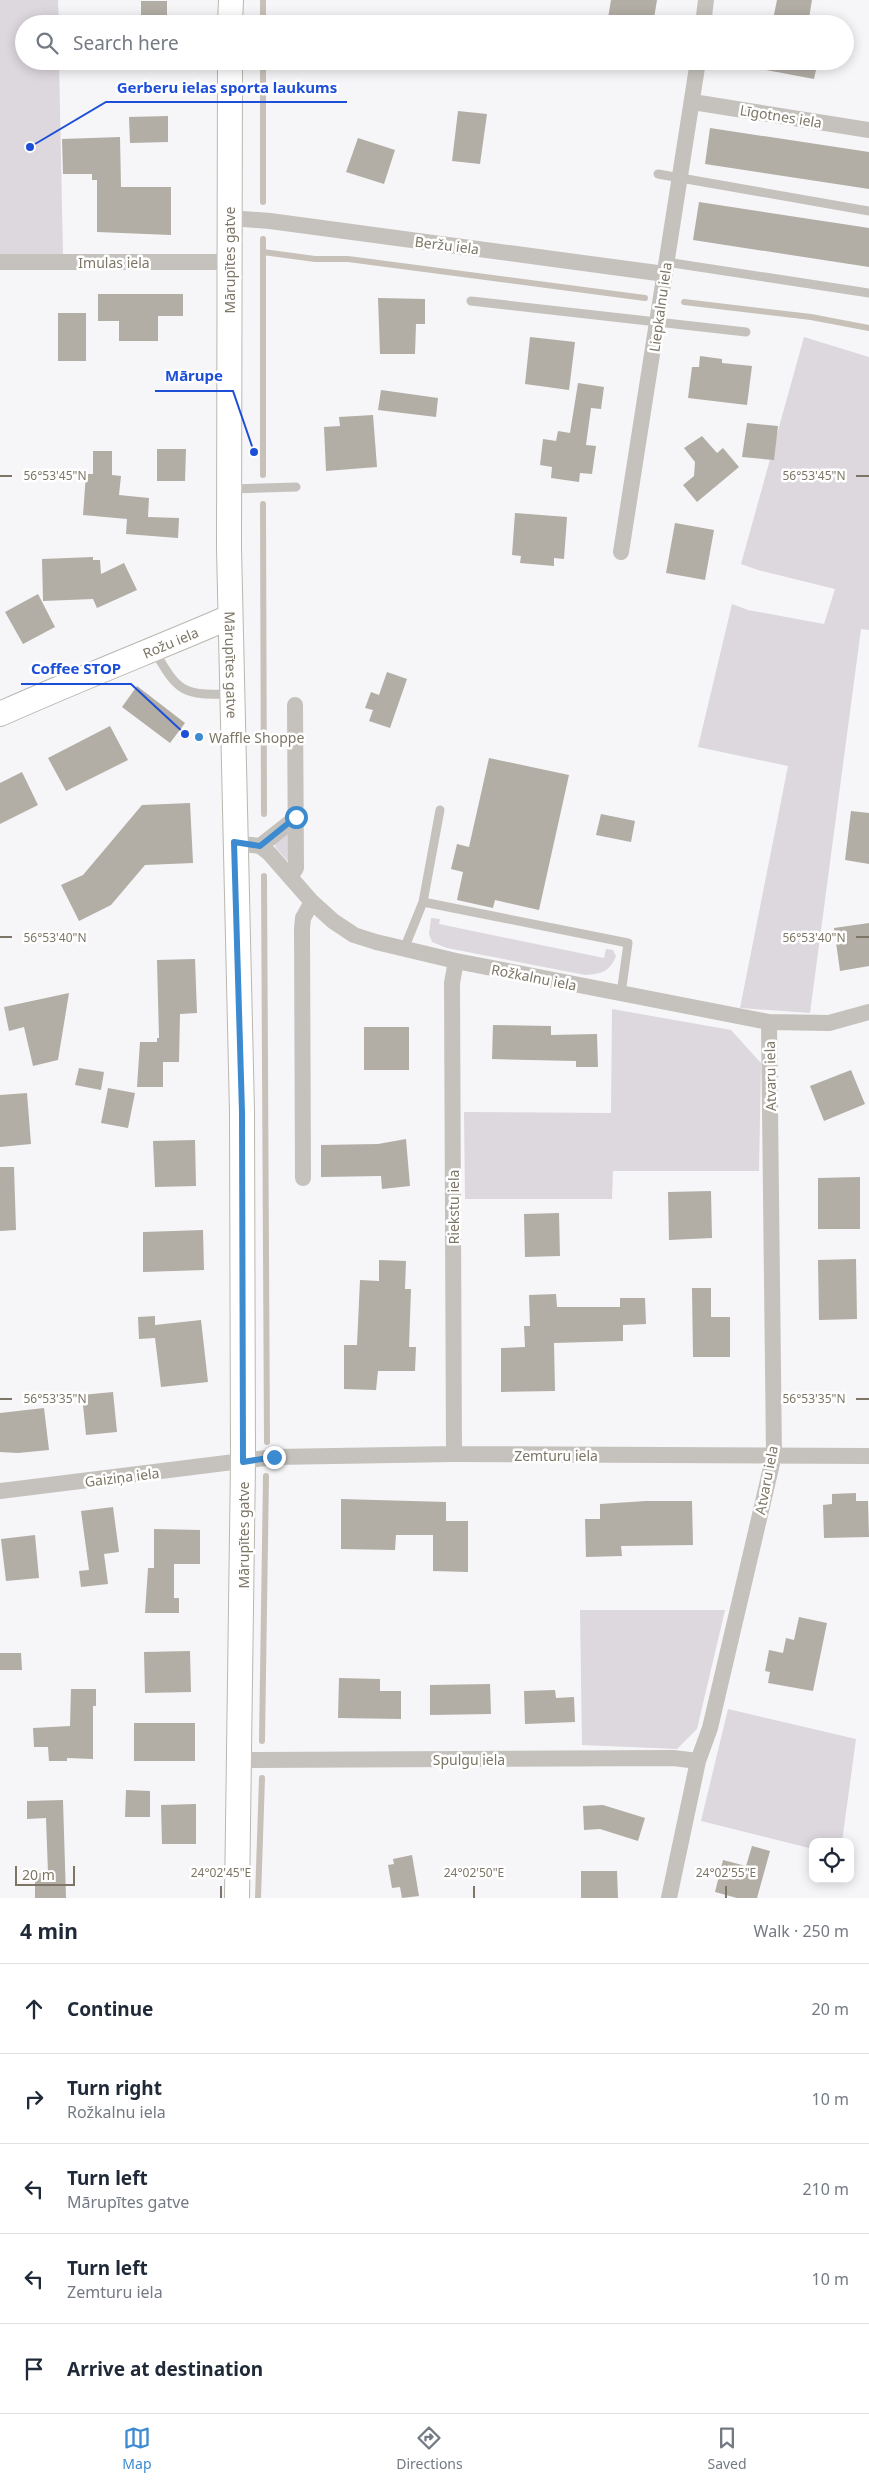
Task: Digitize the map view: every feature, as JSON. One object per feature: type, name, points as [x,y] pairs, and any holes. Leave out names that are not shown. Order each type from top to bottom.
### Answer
[{"type":"street","points":[[230,0],[230,15]]},
{"type":"street","points":[[704,15],[706,0]]},
{"type":"street","name":"Mārupītes gatve","points":[[230,70],[228,262],[230,617],[242,1112],[243,1462],[241,1760],[237,1898]]},
{"type":"street","name":"Liepkalnu iela","points":[[621,552],[682,179],[697,70]]},
{"type":"street","name":"Līgotnes iela","points":[[693,102],[869,130]]},
{"type":"street","name":"Beržu iela","points":[[228,218],[270,221],[666,268]]},
{"type":"street","name":"Imulas iela","points":[[0,262],[228,262]]},
{"type":"street","name":"Rožu iela","points":[[0,714],[74,681],[154,650],[230,617]]},
{"type":"street","points":[[290,877],[296,868],[295,705]]},
{"type":"street","points":[[234,842],[260,846],[296,817]]},
{"type":"street","name":"Rožkalnu iela","points":[[260,846],[269,853],[312,902],[333,921],[354,934],[404,949],[456,961],[769,1022],[830,1022],[869,1012]]},
{"type":"street","points":[[303,1178],[302,929],[303,918],[312,902]]},
{"type":"street","name":"Riekstu iela","points":[[454,1454],[452,983],[456,961]]},
{"type":"street","name":"Atvaru iela","points":[[669,1898],[698,1761],[710,1728],[774,1455],[769,1022]]},
{"type":"street","name":"Zemturu iela","points":[[243,1462],[287,1456],[454,1454],[869,1456]]},
{"type":"street","name":"Gaiziņa iela","points":[[0,1491],[243,1462]]},
{"type":"street","name":"Spulgu iela","points":[[241,1760],[673,1758],[698,1761]]},
{"type":"lane","points":[[658,174],[869,211]]},
{"type":"lane","points":[[666,268],[869,293]]},
{"type":"lane","points":[[471,301],[746,332]]},
{"type":"lane","points":[[229,489],[296,487]]},
{"type":"lane","points":[[154,650],[170,679],[184,691],[199,694],[233,694]]},
{"type":"lane","points":[[404,949],[423,902],[440,810]]},
{"type":"lane","points":[[423,902],[628,943],[621,994]]},
{"type":"shaded area","points":[[0,0],[58,0],[59,15],[15,15],[15,70],[59,70],[63,255],[0,255]]},
{"type":"shaded area","points":[[804,337],[869,357],[869,630],[861,629],[810,1013],[740,1008],[788,766],[698,747],[732,604],[748,610],[824,624],[835,589],[741,564]]},
{"type":"shaded area","points":[[290,831],[293,867],[276,848],[274,842]]},
{"type":"shaded area","points":[[431,918],[440,919],[439,924],[604,958],[606,949],[613,950],[616,956],[608,969],[596,974],[585,975],[447,948],[432,942],[429,934]]},
{"type":"shaded area","points":[[612,1009],[731,1030],[761,1063],[759,1171],[613,1171],[612,1199],[465,1199],[464,1112],[611,1113]]},
{"type":"shaded area","points":[[580,1610],[725,1610],[697,1729],[677,1749],[582,1745]]},
{"type":"shaded area","points":[[728,1709],[856,1739],[843,1838],[809,1838],[809,1848],[701,1821]]},
{"type":"building","points":[[611,0],[657,0],[654,15],[608,15]]},
{"type":"building","points":[[777,0],[812,0],[810,15],[774,15]]},
{"type":"building","points":[[141,1],[167,1],[167,15],[141,15]]},
{"type":"building","points":[[766,70],[816,70],[814,79]]},
{"type":"building","points":[[458,111],[487,114],[480,164],[452,161]]},
{"type":"building","points":[[168,116],[168,142],[130,143],[129,117]]},
{"type":"building","points":[[710,128],[869,152],[869,189],[705,164]]},
{"type":"building","points":[[120,137],[121,187],[171,187],[171,235],[97,232],[97,180],[92,180],[92,174],[63,174],[62,139]]},
{"type":"building","points":[[358,138],[395,150],[384,184],[346,172]]},
{"type":"building","points":[[699,202],[869,228],[869,267],[693,240]]},
{"type":"building","points":[[98,294],[183,294],[183,316],[158,316],[158,341],[119,341],[119,321],[98,321]]},
{"type":"building","points":[[378,298],[425,299],[425,324],[416,324],[415,354],[380,354]]},
{"type":"building","points":[[58,313],[86,313],[86,361],[58,361]]},
{"type":"building","points":[[530,337],[575,342],[569,390],[525,384]]},
{"type":"building","points":[[700,356],[722,359],[722,363],[752,366],[747,405],[688,398],[692,367],[699,367]]},
{"type":"building","points":[[578,383],[604,387],[601,409],[591,408],[586,445],[596,446],[592,474],[580,473],[579,482],[551,478],[552,467],[540,465],[543,439],[556,441],[558,431],[570,433]]},
{"type":"building","points":[[381,390],[438,398],[436,417],[378,410]]},
{"type":"building","points":[[373,415],[377,467],[326,471],[324,427],[340,426],[339,417]]},
{"type":"building","points":[[747,423],[778,426],[774,460],[742,457]]},
{"type":"building","points":[[702,436],[717,453],[723,448],[739,467],[697,502],[683,485],[694,476],[695,462],[684,448]]},
{"type":"building","points":[[157,449],[186,449],[185,481],[157,481]]},
{"type":"building","points":[[93,451],[112,451],[112,475],[121,476],[119,495],[149,498],[148,517],[179,518],[178,538],[126,534],[127,519],[83,515],[86,474],[93,474]]},
{"type":"building","points":[[515,513],[567,517],[564,559],[554,558],[554,566],[520,563],[521,556],[512,555]]},
{"type":"building","points":[[675,523],[714,530],[705,580],[666,573]]},
{"type":"building","points":[[93,557],[93,560],[100,560],[101,574],[124,563],[137,590],[97,608],[93,599],[43,601],[42,559]]},
{"type":"building","points":[[38,594],[55,627],[23,644],[5,612]]},
{"type":"building","points":[[387,672],[407,679],[390,728],[369,721],[373,710],[365,708],[371,692],[379,695]]},
{"type":"building","points":[[137,686],[185,723],[170,743],[122,707]]},
{"type":"building","points":[[110,726],[128,760],[66,791],[48,758]]},
{"type":"building","points":[[489,758],[569,775],[539,910],[495,900],[493,908],[457,900],[463,872],[451,869],[457,844],[469,847]]},
{"type":"building","points":[[22,772],[38,805],[0,824],[0,783]]},
{"type":"building","points":[[190,803],[193,863],[145,865],[111,905],[79,921],[61,885],[83,875],[142,805]]},
{"type":"building","points":[[851,811],[869,813],[869,864],[845,860]]},
{"type":"building","points":[[601,814],[635,821],[631,842],[596,835]]},
{"type":"building","points":[[869,923],[869,966],[840,971],[834,928]]},
{"type":"building","points":[[195,959],[197,1013],[180,1014],[179,1062],[163,1062],[163,1087],[137,1087],[140,1042],[157,1042],[157,1038],[159,1038],[157,960]]},
{"type":"building","points":[[69,993],[58,1060],[33,1066],[24,1027],[9,1031],[4,1007]]},
{"type":"building","points":[[493,1025],[551,1026],[551,1035],[597,1034],[598,1067],[576,1067],[576,1061],[492,1059]]},
{"type":"building","points":[[364,1027],[409,1027],[409,1070],[364,1070]]},
{"type":"building","points":[[79,1068],[104,1072],[101,1090],[75,1085]]},
{"type":"building","points":[[851,1070],[865,1104],[824,1121],[810,1086]]},
{"type":"building","points":[[108,1088],[135,1093],[128,1128],[101,1123]]},
{"type":"building","points":[[27,1093],[31,1144],[0,1147],[0,1095]]},
{"type":"building","points":[[406,1139],[410,1186],[382,1189],[381,1176],[321,1177],[321,1145],[378,1144]]},
{"type":"building","points":[[195,1140],[196,1186],[155,1187],[153,1141]]},
{"type":"building","points":[[0,1167],[14,1167],[16,1230],[0,1231]]},
{"type":"building","points":[[860,1177],[860,1229],[818,1229],[818,1178]]},
{"type":"building","points":[[711,1191],[712,1238],[669,1240],[668,1192]]},
{"type":"building","points":[[559,1213],[560,1256],[525,1257],[524,1214]]},
{"type":"building","points":[[203,1230],[204,1270],[143,1272],[143,1232]]},
{"type":"building","points":[[856,1259],[857,1319],[819,1320],[818,1260]]},
{"type":"building","points":[[379,1260],[406,1261],[405,1289],[411,1289],[409,1347],[416,1347],[415,1371],[378,1371],[376,1390],[344,1389],[344,1345],[357,1345],[360,1280],[379,1281]]},
{"type":"building","points":[[692,1288],[711,1288],[711,1317],[730,1317],[730,1357],[693,1357]]},
{"type":"building","points":[[556,1294],[557,1307],[620,1307],[620,1298],[645,1298],[646,1324],[623,1325],[623,1341],[554,1343],[555,1391],[501,1392],[501,1348],[525,1347],[524,1326],[530,1326],[529,1295]]},
{"type":"building","points":[[155,1316],[155,1325],[201,1320],[208,1382],[161,1387],[155,1338],[139,1339],[138,1317]]},
{"type":"building","points":[[113,1392],[117,1432],[86,1435],[82,1395]]},
{"type":"building","points":[[44,1408],[49,1450],[18,1453],[0,1452],[0,1413]]},
{"type":"building","points":[[856,1493],[856,1501],[868,1501],[869,1537],[824,1538],[823,1505],[832,1504],[832,1494]]},
{"type":"building","points":[[341,1499],[446,1502],[446,1521],[468,1521],[468,1572],[433,1571],[433,1535],[396,1535],[395,1550],[341,1549]]},
{"type":"building","points":[[692,1501],[693,1545],[621,1546],[622,1556],[586,1557],[585,1519],[600,1519],[600,1504]]},
{"type":"building","points":[[113,1507],[119,1552],[104,1554],[108,1584],[81,1587],[79,1571],[89,1570],[81,1511]]},
{"type":"building","points":[[154,1529],[200,1530],[200,1564],[174,1564],[174,1598],[179,1598],[179,1613],[145,1613],[148,1568],[154,1568]]},
{"type":"building","points":[[35,1535],[39,1578],[6,1581],[1,1539]]},
{"type":"building","points":[[799,1617],[827,1623],[813,1691],[768,1683],[770,1672],[765,1671],[769,1650],[783,1653],[786,1638],[794,1640]]},
{"type":"building","points":[[190,1651],[191,1692],[145,1693],[144,1652]]},
{"type":"building","points":[[0,1653],[21,1653],[22,1670],[0,1670]]},
{"type":"building","points":[[339,1678],[380,1679],[380,1691],[401,1691],[401,1719],[338,1718]]},
{"type":"building","points":[[490,1684],[491,1714],[430,1715],[430,1685]]},
{"type":"building","points":[[71,1689],[96,1689],[96,1706],[93,1706],[93,1759],[67,1758],[67,1761],[49,1761],[48,1747],[34,1747],[33,1728],[70,1726]]},
{"type":"building","points":[[555,1690],[556,1698],[574,1697],[575,1722],[525,1724],[524,1691]]},
{"type":"building","points":[[134,1723],[195,1723],[195,1761],[134,1761]]},
{"type":"building","points":[[126,1790],[150,1791],[150,1817],[125,1817]]},
{"type":"building","points":[[63,1800],[66,1898],[35,1898],[35,1873],[48,1873],[46,1818],[27,1819],[27,1801]]},
{"type":"building","points":[[196,1804],[196,1844],[162,1844],[161,1805]]},
{"type":"building","points":[[603,1805],[645,1818],[638,1841],[600,1829],[584,1830],[583,1806]]},
{"type":"building","points":[[752,1846],[770,1851],[757,1898],[737,1898],[715,1892],[723,1860],[746,1866]]},
{"type":"building","points":[[412,1855],[419,1896],[402,1898],[400,1887],[392,1888],[388,1865],[394,1864],[393,1859]]},
{"type":"building","points":[[581,1871],[617,1871],[618,1898],[581,1898]]},
{"type":"waterway","points":[[263,0],[263,15]]},
{"type":"waterway","points":[[263,70],[263,202]]},
{"type":"waterway","points":[[263,239],[263,475]]},
{"type":"waterway","points":[[263,252],[315,259],[348,259],[645,298]]},
{"type":"waterway","points":[[684,302],[811,317],[869,328]]},
{"type":"waterway","points":[[263,504],[264,814]]},
{"type":"waterway","points":[[264,876],[267,1442]]},
{"type":"waterway","points":[[262,1741],[266,1476]]},
{"type":"waterway","points":[[258,1898],[262,1778]]},
{"type":"place","name":"Gerberu ielas sporta laukums","points":[[30,147]]},
{"type":"place","name":"Mārupe","points":[[254,452]]},
{"type":"place","name":"Coffee STOP","points":[[185,734]]},
{"type":"place","name":"Waffle Shoppe","points":[[199,737]]},
{"type":"route","points":[[274,1457],[243,1462],[242,1112],[234,842],[260,846],[291,823],[296,817]]}]
